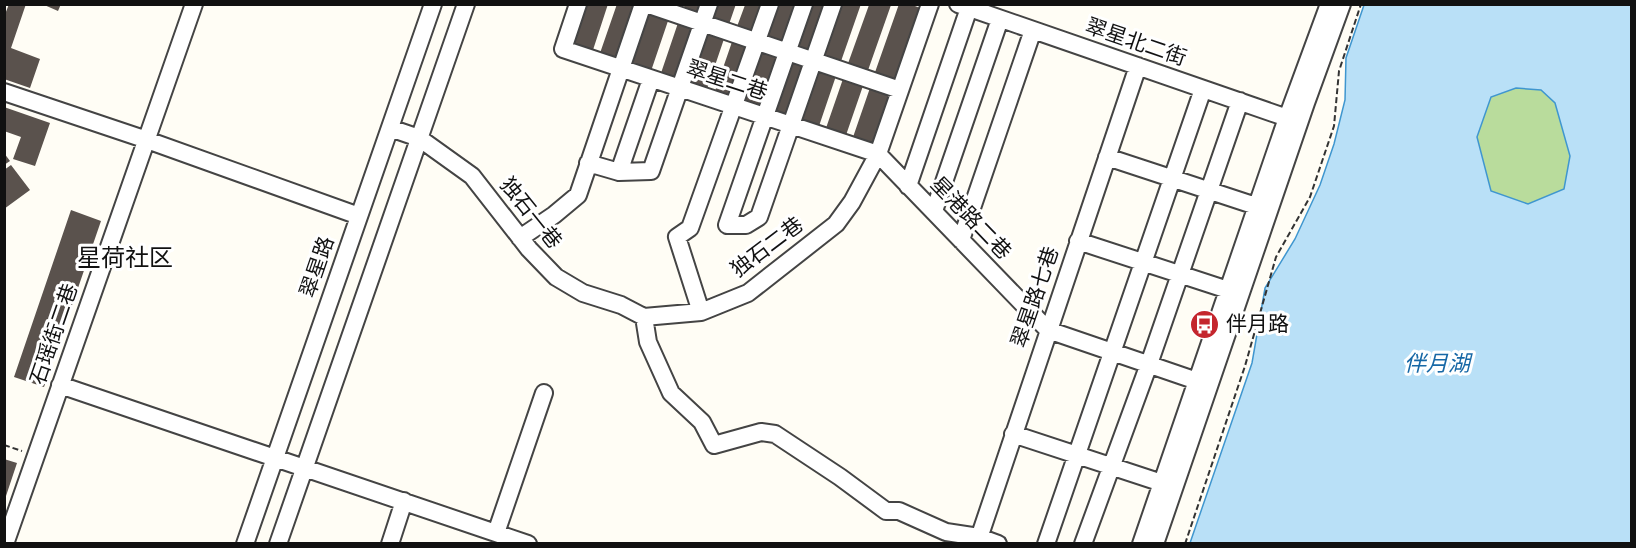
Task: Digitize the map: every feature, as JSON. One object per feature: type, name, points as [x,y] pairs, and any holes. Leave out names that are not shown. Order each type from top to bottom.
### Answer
[{"type":"street","name":"石瑶街二巷","points":[[5,543],[194,4]]},
{"type":"street","name":"翠星路","points":[[245,543],[433,4]]},
{"type":"street","points":[[278,543],[466,4]]},
{"type":"street","name":"翠星二巷","points":[[578,4],[562,49],[878,154]]},
{"type":"street","points":[[520,238],[578,195],[644,4],[900,90]]},
{"type":"street","points":[[588,164],[619,172],[651,171],[709,4]]},
{"type":"street","points":[[701,312],[677,237],[690,228],[770,4]]},
{"type":"street","points":[[804,4],[727,225],[746,225],[759,217],[833,4]]},
{"type":"street","name":"独石二巷","points":[[644,317],[701,312],[748,293],[836,224],[852,202],[878,154],[930,4]]},
{"type":"street","points":[[1155,543],[1329,4]]},
{"type":"street","points":[[1141,543],[1256,206],[1342,4]]},
{"type":"street","points":[[908,186],[963,6]]},
{"type":"street","name":"翠星北二街","points":[[963,6],[1293,120]]},
{"type":"street","points":[[934,212],[1000,19]]},
{"type":"street","points":[[962,240],[1033,30]]},
{"type":"street","name":"翠星路七巷","points":[[978,540],[1138,66]]},
{"type":"street","points":[[619,172],[651,78]]},
{"type":"street","points":[[1046,543],[1203,89]]},
{"type":"street","points":[[4,92],[147,140],[359,216]]},
{"type":"street","points":[[1083,543],[1149,364],[1240,101]]},
{"type":"street","name":"独石一巷","points":[[390,128],[419,138],[472,176],[520,238],[556,277],[583,292],[621,305],[644,317]]},
{"type":"street","name":"星港路二巷","points":[[878,154],[1048,330],[1197,381]]},
{"type":"street","points":[[1107,157],[1256,206]]},
{"type":"street","points":[[1078,241],[1228,290]]},
{"type":"street","points":[[644,317],[648,342],[670,393],[702,422],[714,445],[761,432],[775,434],[886,511],[898,511],[946,532],[998,543]]},
{"type":"street","points":[[60,385],[528,543]]},
{"type":"street","points":[[496,533],[544,393]]},
{"type":"street","points":[[1013,434],[1162,483]]},
{"type":"street","points":[[390,543],[404,501]]},
{"type":"path","points":[[1185,543],[1245,366],[1276,257],[1310,197],[1334,126],[1339,71],[1361,4]]},
{"type":"path","points":[[4,445],[36,456]]},
{"type":"green space","points":[[1516,88],[1541,90],[1555,103],[1570,156],[1564,189],[1528,204],[1491,191],[1477,137],[1491,97]]},
{"type":"water","name":"伴月湖","points":[[1364,5],[1631,5],[1631,543],[1190,543],[1252,363],[1265,288],[1295,239],[1320,185],[1334,144],[1345,100],[1346,58]],"holes":[[[1516,88],[1541,90],[1555,103],[1570,156],[1564,189],[1528,204],[1491,191],[1477,137],[1491,97]]]},
{"type":"building","points":[[9,4],[26,4],[11,48],[40,59],[30,88],[4,79],[4,17]]},
{"type":"building","points":[[42,4],[61,4],[58,11]]},
{"type":"building","points":[[587,4],[608,4],[592,53],[573,46]]},
{"type":"building","points":[[617,4],[630,4],[638,7],[618,63],[599,56]]},
{"type":"building","points":[[685,4],[707,4],[701,20],[682,14]]},
{"type":"building","points":[[714,4],[736,4],[727,30],[707,23]]},
{"type":"building","points":[[778,4],[800,4],[785,48],[765,41]]},
{"type":"building","points":[[809,4],[831,4],[813,58],[793,51]]},
{"type":"building","points":[[839,4],[861,4],[839,67],[820,60]]},
{"type":"building","points":[[899,4],[910,4],[920,8],[893,85],[873,78]]},
{"type":"building","points":[[745,5],[767,5],[755,39],[735,32]]},
{"type":"building","points":[[869,5],[891,5],[866,76],[846,69]]},
{"type":"building","points":[[650,11],[669,18],[650,74],[631,67]]},
{"type":"building","points":[[679,20],[698,27],[679,83],[660,76]]},
{"type":"building","points":[[706,29],[725,36],[706,92],[687,85]]},
{"type":"building","points":[[733,39],[752,45],[733,101],[714,94]]},
{"type":"building","points":[[763,48],[782,55],[763,110],[744,103]]},
{"type":"building","points":[[790,58],[810,64],[791,120],[772,113]]},
{"type":"building","points":[[818,66],[837,73],[818,129],[798,122]]},
{"type":"building","points":[[844,76],[864,83],[845,138],[825,131]]},
{"type":"building","points":[[871,85],[890,91],[871,147],[852,140]]},
{"type":"building","points":[[4,107],[50,123],[35,166],[13,159],[21,137],[4,131]]},
{"type":"building","points":[[4,153],[10,161],[4,165]]},
{"type":"building","points":[[11,165],[30,190],[4,209],[4,170]]},
{"type":"building","points":[[71,210],[101,221],[44,387],[14,377]]},
{"type":"building","points":[[4,459],[17,463],[5,499],[4,499]]},
{"type":"place","name":"伴月路","points":[[1205,324]]},
{"type":"district","name":"星荷社区","points":[[125,258]]}]
